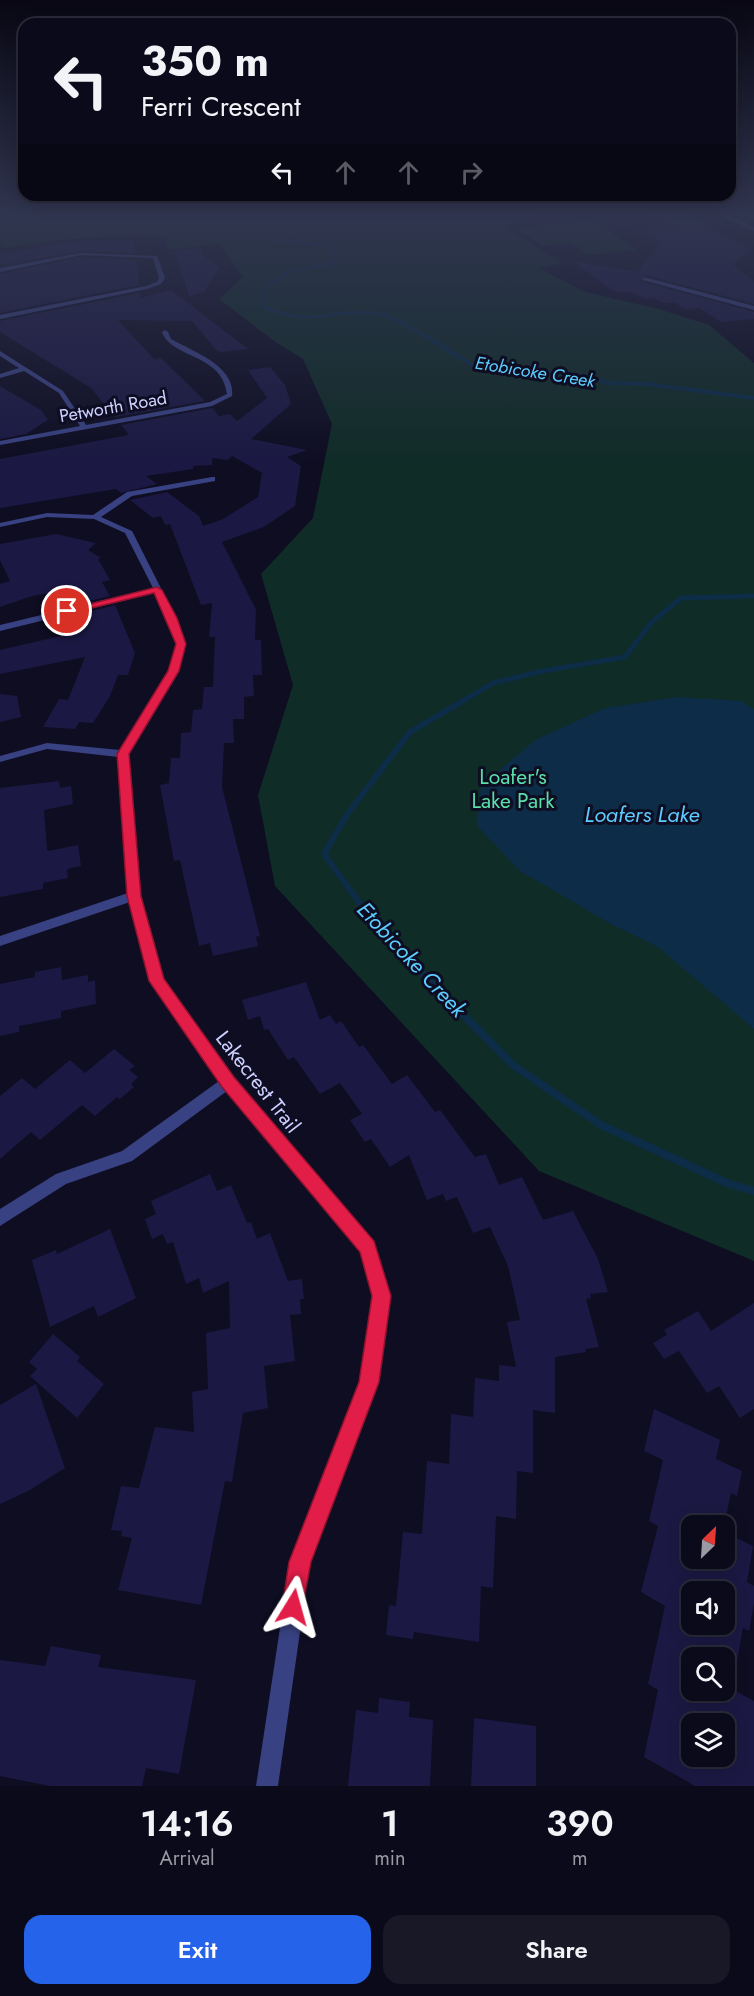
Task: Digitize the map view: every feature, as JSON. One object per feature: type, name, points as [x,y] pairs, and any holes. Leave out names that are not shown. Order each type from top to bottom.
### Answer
[{"type":"street","points":[[0,317],[101,296]]},
{"type":"street","points":[[710,296],[754,308]]},
{"type":"street","name":"Petworth Road","points":[[0,443],[212,404],[230,395],[231,384],[224,373],[168,340],[165,332]]},
{"type":"street","points":[[0,353],[61,392],[84,427]]},
{"type":"street","points":[[0,376],[23,369]]},
{"type":"street","points":[[95,517],[130,495],[212,479]]},
{"type":"street","points":[[0,525],[47,515],[95,517],[128,531],[181,644],[174,671],[123,754],[47,746],[0,759]]},
{"type":"street","points":[[0,628],[157,590]]},
{"type":"street","name":"Lakecrest Trail","points":[[123,754],[134,896],[157,981],[228,1082],[368,1247],[382,1296],[369,1382],[300,1562],[267,1786]]},
{"type":"street","points":[[0,941],[134,896]]},
{"type":"street","points":[[0,1218],[61,1179],[127,1156],[228,1082]]},
{"type":"green space","name":"Loafer's Lake Park","points":[[222,296],[604,296],[659,309],[709,325],[754,363],[754,1261],[539,1171],[275,886],[258,795],[293,685],[261,574],[313,518],[332,424],[303,359],[274,341],[219,299]]},
{"type":"water","name":"Loafers Lake","points":[[677,697],[741,701],[754,709],[754,1029],[658,947],[611,924],[520,871],[477,826],[481,786],[535,740],[605,708]]},
{"type":"building","points":[[0,296],[83,296],[0,313]]},
{"type":"building","points":[[123,296],[179,296],[248,349],[217,351],[192,321],[118,320],[154,359],[161,358],[205,401],[115,417],[91,388],[0,332],[0,321]]},
{"type":"building","points":[[640,296],[696,296],[754,312],[754,319],[721,322],[699,308],[686,310],[675,303],[663,303],[654,298],[646,299]]},
{"type":"building","points":[[725,296],[754,296],[754,304]]},
{"type":"building","points":[[270,367],[285,385],[291,404],[251,439],[307,450],[287,457],[301,466],[295,506],[264,527],[222,542],[256,610],[255,640],[261,640],[262,675],[253,675],[254,696],[244,697],[244,719],[233,719],[234,743],[224,743],[222,787],[260,936],[256,937],[258,946],[213,956],[210,943],[199,946],[180,860],[174,861],[160,785],[169,783],[171,758],[180,758],[181,733],[191,732],[193,710],[202,709],[204,687],[213,687],[215,637],[209,637],[212,603],[201,605],[170,524],[165,525],[161,516],[153,518],[130,500],[167,492],[199,516],[203,526],[223,519],[258,497],[262,473],[232,456],[228,460],[212,458],[212,465],[193,466],[193,469],[146,476],[157,484],[121,493],[116,489],[0,508],[0,459],[129,435],[121,425],[212,408],[219,416],[230,414],[237,421],[267,398],[248,370]]},
{"type":"building","points":[[0,386],[41,410],[48,420],[26,434],[0,439]]},
{"type":"building","points":[[56,534],[96,543],[88,550],[101,558],[98,559],[110,580],[102,582],[110,596],[72,605],[65,590],[32,596],[0,607],[0,584],[10,581],[0,560],[0,544]]},
{"type":"building","points":[[115,605],[135,653],[128,675],[118,675],[110,696],[93,723],[79,722],[75,729],[43,727],[59,699],[68,700],[85,657],[0,674],[0,650],[82,631],[77,615]]},
{"type":"building","points":[[0,694],[17,696],[21,717],[0,722]]},
{"type":"building","points":[[59,781],[60,788],[71,786],[73,804],[44,810],[47,849],[48,851],[78,845],[81,866],[67,869],[68,878],[43,883],[43,889],[0,897],[0,788]]},
{"type":"building","points":[[61,967],[62,980],[88,975],[88,982],[95,980],[96,1004],[61,1011],[61,1018],[19,1026],[19,1032],[0,1036],[0,984],[35,977],[35,972]]},
{"type":"building","points":[[306,982],[320,1020],[330,1015],[336,1024],[341,1021],[359,1047],[363,1045],[392,1084],[407,1075],[435,1112],[440,1110],[475,1157],[486,1154],[499,1185],[522,1177],[543,1220],[573,1211],[598,1259],[608,1292],[590,1294],[591,1298],[586,1299],[599,1347],[585,1349],[586,1352],[555,1357],[555,1413],[533,1410],[533,1473],[517,1471],[516,1519],[496,1516],[493,1588],[481,1586],[479,1642],[414,1632],[413,1639],[386,1635],[389,1605],[396,1606],[403,1532],[422,1534],[427,1461],[449,1464],[451,1414],[473,1417],[475,1378],[499,1381],[499,1365],[516,1367],[507,1322],[520,1320],[508,1266],[490,1227],[473,1233],[457,1197],[446,1201],[443,1194],[427,1200],[409,1155],[390,1167],[371,1139],[365,1142],[350,1120],[362,1114],[340,1083],[320,1094],[294,1057],[288,1060],[268,1029],[264,1030],[260,1016],[248,1020],[242,1000]]},
{"type":"building","points":[[114,1049],[135,1066],[129,1070],[138,1077],[131,1084],[134,1087],[120,1099],[117,1097],[95,1116],[82,1105],[40,1140],[31,1132],[0,1159],[0,1096],[22,1078],[35,1089],[70,1060],[85,1073]]},
{"type":"building","points":[[210,1174],[217,1191],[231,1185],[247,1223],[251,1222],[257,1239],[270,1233],[288,1281],[302,1279],[304,1299],[300,1299],[301,1314],[290,1315],[295,1361],[264,1366],[268,1408],[243,1413],[232,1482],[225,1481],[201,1605],[118,1590],[132,1538],[121,1536],[122,1531],[111,1530],[121,1486],[139,1488],[155,1427],[194,1432],[192,1392],[208,1389],[206,1333],[230,1328],[229,1281],[203,1293],[199,1278],[186,1284],[173,1242],[167,1244],[163,1234],[152,1239],[145,1219],[156,1214],[151,1201]]},
{"type":"building","points":[[110,1229],[136,1298],[98,1317],[94,1306],[50,1327],[32,1260],[56,1250],[57,1254]]},
{"type":"building","points":[[754,1303],[754,1409],[740,1418],[719,1386],[707,1393],[679,1351],[664,1359],[653,1343],[667,1335],[664,1330],[698,1311],[711,1331]]},
{"type":"building","points":[[53,1334],[80,1357],[77,1361],[104,1384],[77,1418],[30,1376],[37,1369],[29,1362]]},
{"type":"building","points":[[36,1384],[65,1468],[28,1491],[0,1504],[0,1405]]},
{"type":"building","points":[[654,1409],[720,1440],[716,1459],[742,1471],[737,1496],[731,1493],[726,1515],[681,1515],[681,1569],[735,1569],[735,1537],[753,1546],[747,1582],[754,1586],[754,1603],[749,1631],[743,1628],[735,1672],[735,1647],[681,1647],[681,1701],[735,1701],[735,1691],[754,1701],[754,1786],[695,1786],[644,1757],[658,1690],[648,1684],[665,1606],[641,1592],[658,1526],[649,1521],[663,1460],[644,1451]]},
{"type":"building","points":[[51,1646],[101,1655],[98,1667],[196,1680],[179,1774],[146,1768],[142,1786],[50,1786],[0,1776],[0,1660],[45,1666]]},
{"type":"building","points":[[379,1698],[410,1702],[409,1717],[433,1720],[430,1786],[348,1786],[356,1710],[378,1713]]},
{"type":"building","points":[[474,1718],[536,1726],[536,1786],[471,1786]]},
{"type":"waterway","name":"Etobicoke Creek","points":[[264,296],[262,306],[279,313],[306,317],[357,312],[380,314],[424,336]]},
{"type":"waterway","name":"Etobicoke Creek","points":[[422,334],[476,367],[546,371],[590,377],[608,383],[647,384],[754,398]]},
{"type":"waterway","name":"Etobicoke Creek","points":[[458,704],[493,683],[543,671],[625,657],[651,623],[681,598],[754,596]]},
{"type":"waterway","name":"Etobicoke Creek","points":[[424,974],[377,927],[324,854],[348,813],[410,732],[461,702]]},
{"type":"waterway","name":"Etobicoke Creek","points":[[422,973],[513,1065],[601,1125],[727,1183],[754,1191]]},
{"type":"route","points":[[67,611],[157,590],[172,618],[181,644],[174,671],[123,754],[134,896],[157,981],[228,1082],[368,1247],[382,1296],[369,1382],[300,1562],[293,1607]]}]
